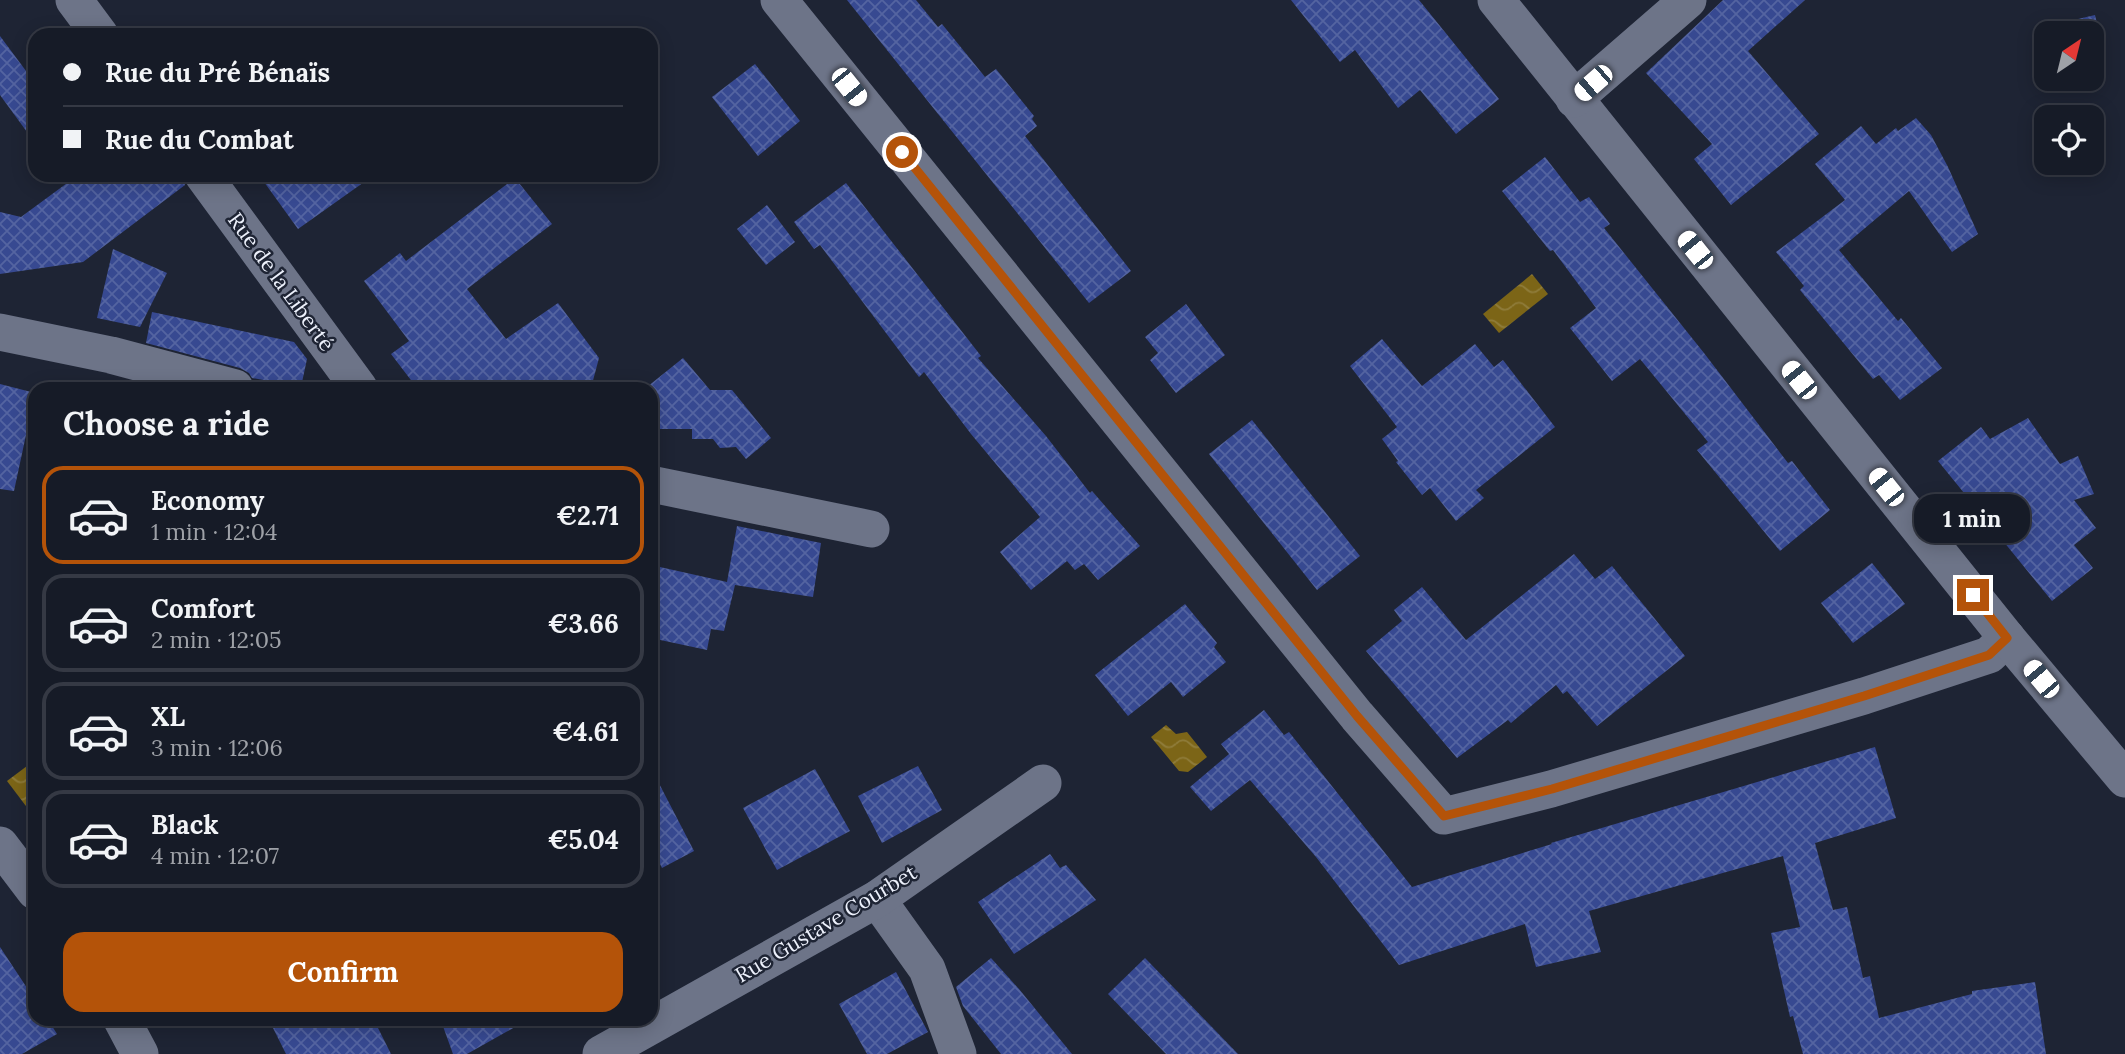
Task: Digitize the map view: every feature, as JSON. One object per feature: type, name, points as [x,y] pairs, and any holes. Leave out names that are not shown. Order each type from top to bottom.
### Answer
[{"type":"street","points":[[74,0],[95,28]]},
{"type":"street","points":[[779,0],[1357,716],[1444,816],[1552,789],[1864,696],[1989,655],[2007,638]]},
{"type":"street","points":[[1496,0],[2007,638],[2125,779]]},
{"type":"street","points":[[1574,99],[1688,0]]},
{"type":"street","name":"Rue de la Liberté","points":[[208,182],[355,382]]},
{"type":"street","points":[[0,332],[111,355],[213,382]]},
{"type":"street","points":[[111,355],[125,382]]},
{"type":"street","points":[[658,485],[871,529]]},
{"type":"street","name":"Rue Gustave Courbet","points":[[658,1022],[877,899],[1043,783]]},
{"type":"street","points":[[0,845],[28,882]]},
{"type":"street","points":[[877,899],[927,969],[958,1054]]},
{"type":"street","points":[[125,1026],[140,1054]]},
{"type":"street","name":"Rue Gustave Courbet","points":[[601,1054],[651,1026]]},
{"type":"water","points":[[1532,274],[1548,294],[1499,333],[1483,314]]},
{"type":"water","points":[[1166,725],[1176,734],[1187,732],[1207,757],[1188,772],[1179,771],[1151,737]]},
{"type":"water","points":[[27,766],[28,809],[7,781]]},
{"type":"building","points":[[847,0],[916,0],[938,27],[942,24],[985,77],[996,69],[1034,116],[1032,119],[1037,126],[1025,136],[1131,271],[1089,303]]},
{"type":"building","points":[[1291,0],[1419,0],[1499,99],[1456,134],[1420,90],[1398,108],[1355,50],[1340,62]]},
{"type":"building","points":[[1723,0],[1805,0],[1748,51],[1819,134],[1731,205],[1694,159],[1712,144],[1646,73]]},
{"type":"building","points":[[2095,15],[2096,21],[2070,21]]},
{"type":"building","points":[[0,36],[28,74],[28,133],[0,95]]},
{"type":"building","points":[[755,64],[800,121],[758,156],[712,97]]},
{"type":"building","points":[[1916,118],[1931,135],[1978,234],[1952,252],[1909,191],[1839,250],[1898,321],[1901,318],[1942,368],[1900,400],[1879,375],[1873,379],[1800,290],[1804,286],[1776,252],[1845,200],[1815,164],[1861,126],[1876,144],[1896,128],[1898,131]]},
{"type":"building","points":[[1545,157],[1580,202],[1589,197],[1610,224],[1604,228],[1788,463],[1792,461],[1830,510],[1780,551],[1697,450],[1708,442],[1640,359],[1612,381],[1570,328],[1596,308],[1553,250],[1550,251],[1502,191]]},
{"type":"building","points":[[68,182],[184,182],[185,185],[83,262],[0,274],[0,212],[21,217]]},
{"type":"building","points":[[264,182],[364,182],[298,229]]},
{"type":"building","points":[[510,182],[518,182],[552,224],[467,289],[506,339],[558,303],[599,358],[593,382],[412,382],[391,354],[409,341],[364,281],[400,253],[406,261]]},
{"type":"building","points":[[846,183],[981,356],[978,358],[1046,436],[1090,493],[1092,491],[1140,546],[1098,580],[1084,564],[1075,570],[1067,561],[1031,590],[1000,552],[1040,517],[924,372],[919,377],[820,245],[814,249],[794,222]]},
{"type":"building","points":[[767,205],[795,242],[766,265],[737,229]]},
{"type":"building","points":[[113,249],[167,273],[140,327],[97,318]]},
{"type":"building","points":[[1186,304],[1225,355],[1176,393],[1150,360],[1158,353],[1145,337]]},
{"type":"building","points":[[152,312],[294,342],[307,359],[302,382],[274,382],[252,378],[240,368],[146,343]]},
{"type":"building","points":[[1382,339],[1422,386],[1475,344],[1494,367],[1503,360],[1555,427],[1476,490],[1484,498],[1456,521],[1430,488],[1422,495],[1396,462],[1398,461],[1382,439],[1397,427],[1350,366]]},
{"type":"building","points":[[683,358],[710,390],[732,390],[771,438],[746,459],[736,447],[720,448],[713,439],[692,439],[692,429],[658,429],[658,382],[653,382]]},
{"type":"building","points":[[0,384],[28,391],[28,426],[14,491],[0,489]]},
{"type":"building","points":[[2028,418],[2060,464],[2078,456],[2094,494],[2074,500],[2096,528],[2074,545],[2093,568],[2052,601],[1938,461],[1981,427],[1990,439]]},
{"type":"building","points":[[1252,420],[1360,556],[1317,590],[1209,454]]},
{"type":"building","points":[[737,526],[821,543],[813,597],[735,585],[724,631],[711,629],[707,650],[658,640],[658,567],[727,582]]},
{"type":"building","points":[[1574,554],[1595,579],[1612,566],[1685,656],[1597,726],[1567,691],[1563,694],[1556,685],[1511,723],[1508,720],[1457,758],[1366,651],[1402,621],[1394,610],[1422,587],[1466,640]]},
{"type":"building","points":[[1872,563],[1905,604],[1853,643],[1821,603]]},
{"type":"building","points":[[1185,604],[1217,643],[1214,647],[1226,662],[1183,697],[1171,682],[1128,716],[1095,675]]},
{"type":"building","points":[[1264,710],[1284,735],[1289,732],[1412,887],[1875,747],[1896,818],[1815,843],[1833,910],[1847,907],[1863,978],[1870,976],[1879,1018],[1972,994],[1972,991],[2035,982],[2046,1054],[1803,1054],[1793,1016],[1790,1017],[1771,933],[1800,927],[1783,856],[1589,911],[1601,952],[1536,967],[1525,924],[1399,965],[1316,857],[1250,780],[1211,811],[1190,787],[1229,754],[1221,744]]},
{"type":"building","points":[[918,766],[942,810],[882,843],[858,796]]},
{"type":"building","points":[[815,769],[850,831],[777,870],[743,808]]},
{"type":"building","points":[[658,782],[694,851],[662,868],[658,860]]},
{"type":"building","points":[[1050,854],[1060,868],[1066,865],[1096,900],[1014,954],[978,902]]},
{"type":"building","points":[[0,947],[28,989],[28,1026],[52,1026],[57,1034],[22,1054],[0,1054]]},
{"type":"building","points":[[991,958],[1072,1054],[1001,1054],[963,1006],[956,987]]},
{"type":"building","points":[[1145,958],[1238,1054],[1166,1054],[1108,994]]},
{"type":"building","points":[[896,972],[928,1032],[887,1054],[867,1054],[839,1004]]},
{"type":"building","points":[[272,1026],[377,1026],[391,1054],[286,1054]]},
{"type":"building","points":[[443,1026],[517,1026],[467,1054],[453,1054]]},
{"type":"route","points":[[902,152],[1357,716],[1444,816],[1552,789],[1864,696],[1989,655],[2007,638],[1973,595]]}]
